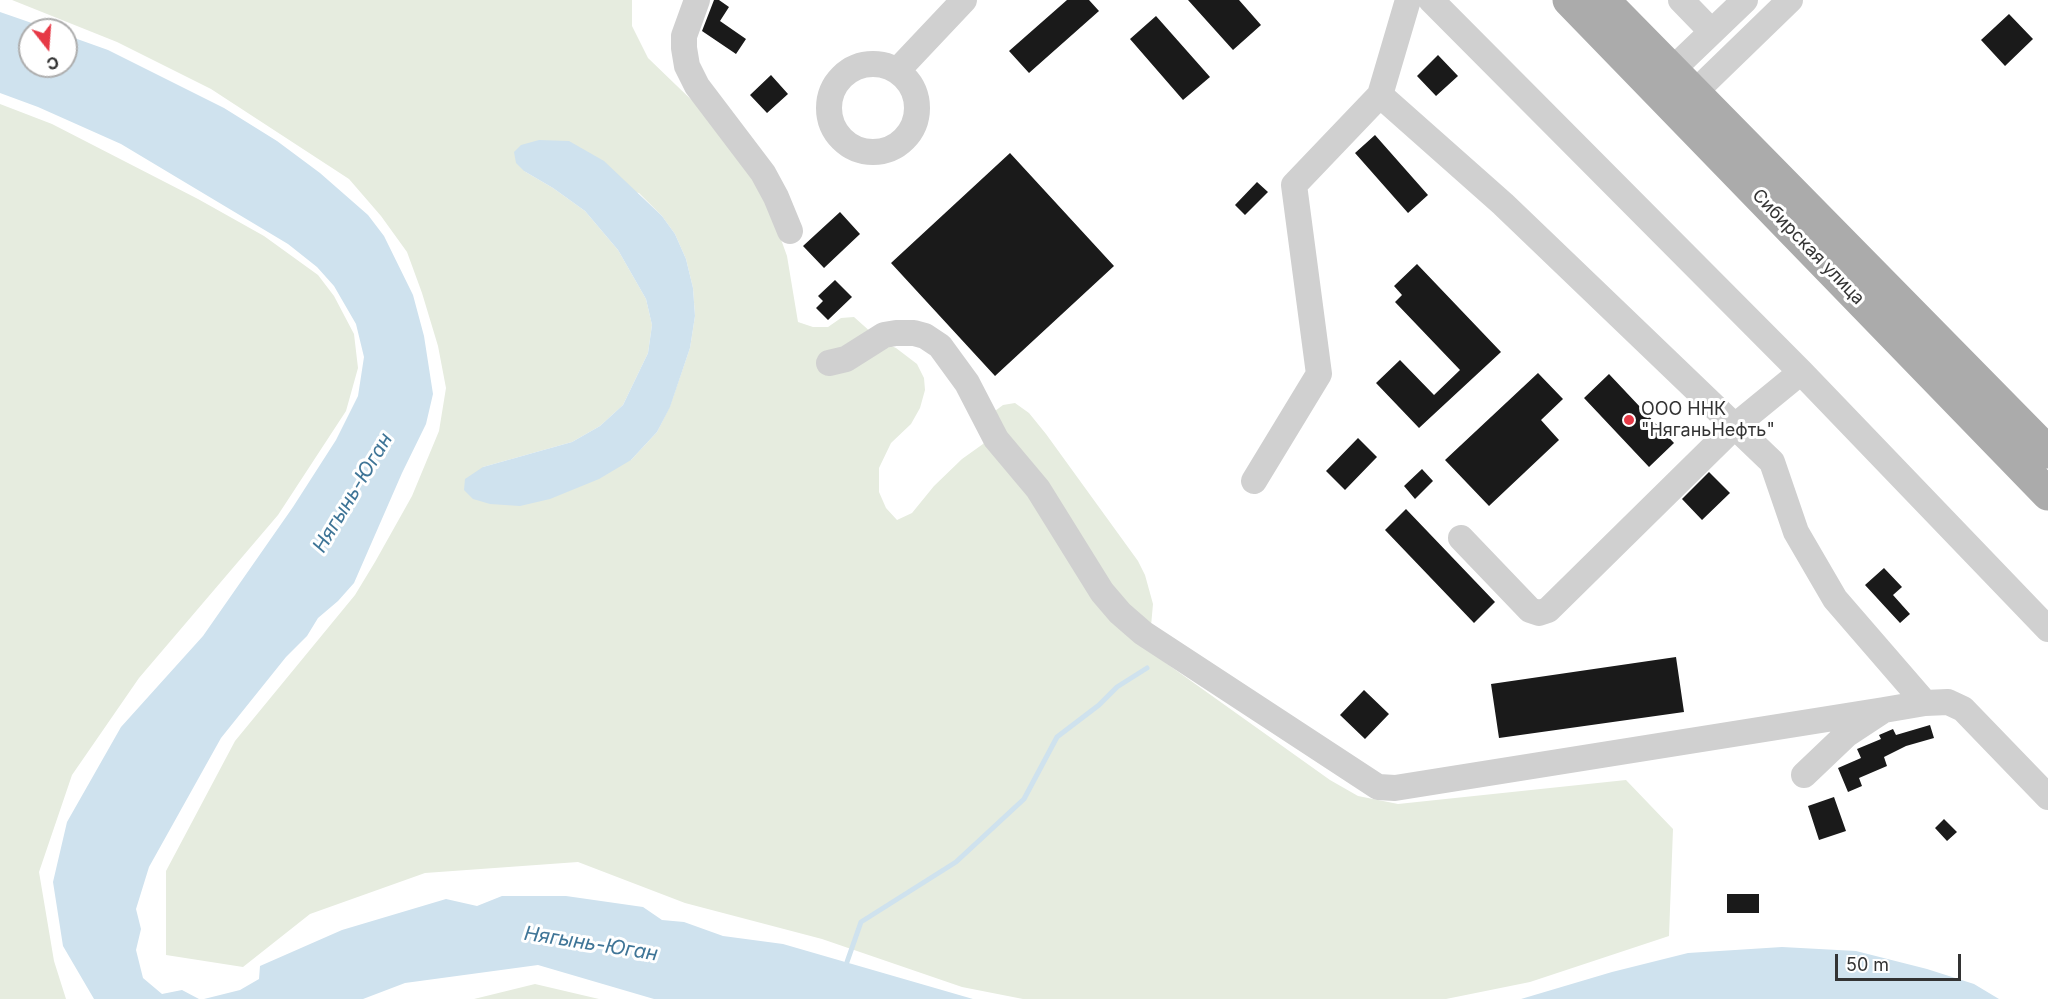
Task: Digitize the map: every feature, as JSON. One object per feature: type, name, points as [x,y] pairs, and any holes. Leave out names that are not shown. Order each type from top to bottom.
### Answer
[{"type":"main road","name":"Сибирская улица","points":[[1569,0],[1988,412],[2048,452]]},
{"type":"main road","name":"Сибирская улица","points":[[1603,0],[1694,93],[1988,412],[2048,494]]},
{"type":"lane","points":[[697,0],[684,36],[687,66],[697,86],[763,173],[790,231]]},
{"type":"lane","points":[[897,71],[964,0]]},
{"type":"lane","points":[[1254,481],[1319,374],[1294,185],[1380,95],[1408,0]]},
{"type":"lane","points":[[1431,0],[1801,372],[2048,629]]},
{"type":"lane","points":[[1681,0],[1712,32]]},
{"type":"lane","points":[[1694,93],[1790,0]]},
{"type":"lane","points":[[1672,70],[1712,32],[1738,2]]},
{"type":"lane","points":[[1380,95],[1503,204],[1772,462],[1796,532],[1835,598],[1925,703]]},
{"type":"lane","points":[[829,363],[838,363],[877,339],[896,333],[914,333],[925,336],[940,346],[967,383],[996,439],[1038,489],[1102,592],[1120,613],[1143,633],[1378,787],[1395,788],[1925,703],[1947,702],[1962,709],[2048,797]]},
{"type":"lane","points":[[1461,538],[1530,610],[1539,613],[1548,610],[1735,426],[1801,372]]},
{"type":"lane","points":[[1804,775],[1846,735],[1884,710]]},
{"type":"shaded area","points":[[12,0],[632,0],[632,26],[648,58],[704,112],[752,178],[770,209],[787,256],[798,322],[813,327],[828,327],[841,318],[854,317],[882,342],[896,348],[917,364],[924,378],[925,390],[920,408],[911,424],[891,443],[879,468],[879,492],[886,508],[897,520],[912,513],[934,486],[962,459],[983,444],[999,427],[995,411],[1003,405],[1015,403],[1029,413],[1046,434],[1138,561],[1145,575],[1153,604],[1151,626],[1156,656],[1330,780],[1358,796],[1398,804],[1626,780],[1673,829],[1669,936],[1530,982],[1446,999],[1023,999],[962,987],[822,939],[685,903],[578,862],[425,873],[310,914],[243,967],[166,955],[166,871],[235,741],[355,595],[375,562],[412,496],[439,431],[446,388],[438,346],[407,252],[381,216],[349,179],[211,89],[117,42],[78,26],[78,18],[57,18]],"holes":[[[524,171],[639,193],[662,216],[675,234],[686,259],[693,288],[695,316],[690,348],[670,406],[657,432],[631,460],[483,467],[572,442],[600,426],[623,405],[648,353],[652,325],[646,299],[618,250],[585,211]]]},
{"type":"shaded area","points":[[0,104],[52,124],[198,199],[264,236],[318,275],[334,296],[354,334],[358,368],[346,411],[278,515],[139,678],[72,775],[39,872],[54,961],[66,999],[0,999]]},
{"type":"shaded area","points":[[535,984],[599,999],[474,999]]},
{"type":"water","name":"Нягынь-Юган","points":[[0,12],[18,18],[18,78],[78,78],[78,39],[108,50],[224,108],[277,141],[320,173],[368,215],[384,236],[413,295],[424,336],[433,394],[426,424],[354,583],[318,618],[307,636],[286,657],[221,738],[149,867],[136,909],[141,929],[136,950],[143,978],[162,994],[182,990],[199,999],[94,999],[63,946],[53,882],[67,822],[121,727],[203,636],[293,507],[336,440],[358,396],[364,357],[356,324],[334,286],[317,267],[288,244],[121,144],[38,107],[0,93]]},
{"type":"water","points":[[539,140],[569,141],[604,161],[662,216],[675,234],[686,259],[693,288],[695,316],[690,348],[670,407],[657,432],[631,460],[599,479],[550,499],[520,506],[490,504],[473,499],[464,490],[465,479],[483,467],[572,442],[600,426],[623,405],[648,353],[652,325],[646,299],[618,250],[585,211],[524,171],[516,163],[514,152],[521,145]]},
{"type":"water","name":"Нягынь-Юган","points":[[502,896],[566,896],[643,907],[662,920],[684,922],[723,936],[783,944],[973,999],[654,999],[538,965],[405,983],[363,999],[204,999],[240,990],[259,979],[260,966],[342,930],[446,899],[477,906]]},
{"type":"water","points":[[1782,947],[1856,951],[1974,984],[1999,999],[1521,999],[1612,972],[1688,953]]},
{"type":"building","points":[[714,0],[719,0],[729,7],[720,21],[746,39],[736,54],[702,31]]},
{"type":"building","points":[[1067,0],[1089,0],[1099,11],[1029,73],[1009,51]]},
{"type":"building","points":[[1188,0],[1239,0],[1261,25],[1233,50]]},
{"type":"building","points":[[2009,14],[2033,39],[2005,66],[1981,40]]},
{"type":"building","points":[[1156,16],[1210,77],[1183,100],[1130,39]]},
{"type":"building","points":[[1438,55],[1458,76],[1436,96],[1417,76]]},
{"type":"building","points":[[771,75],[788,94],[767,113],[750,95]]},
{"type":"building","points":[[1375,135],[1428,195],[1408,213],[1355,153]]},
{"type":"building","points":[[1010,153],[1114,266],[995,376],[891,263]]},
{"type":"building","points":[[1257,182],[1268,192],[1245,215],[1235,205]]},
{"type":"building","points":[[840,212],[860,234],[824,268],[803,246]]},
{"type":"building","points":[[1417,264],[1501,352],[1419,428],[1376,383],[1400,360],[1434,395],[1460,370],[1395,302],[1402,295],[1394,286]]},
{"type":"building","points":[[835,280],[852,297],[828,320],[816,308],[823,301],[818,296]]},
{"type":"building","points":[[1538,373],[1563,399],[1541,420],[1559,440],[1489,506],[1445,460]]},
{"type":"building","name":"ООО ННК \"НяганьНефть\"","points":[[1609,374],[1674,443],[1649,467],[1584,398]]},
{"type":"building","points":[[1358,438],[1377,457],[1345,490],[1326,471]]},
{"type":"building","points":[[1422,469],[1433,481],[1415,499],[1404,486]]},
{"type":"building","points":[[1709,472],[1730,493],[1702,520],[1682,499]]},
{"type":"building","points":[[1406,509],[1495,602],[1474,623],[1385,530]]},
{"type":"building","points":[[1884,568],[1902,587],[1893,595],[1910,614],[1900,623],[1865,585]]},
{"type":"building","points":[[1676,657],[1684,712],[1499,738],[1491,684]]},
{"type":"building","points":[[1364,690],[1389,714],[1365,739],[1340,715]]},
{"type":"building","points":[[1930,725],[1934,738],[1906,746],[1884,757],[1887,766],[1859,778],[1862,786],[1848,792],[1838,768],[1861,758],[1857,749],[1881,739],[1879,735],[1893,729],[1896,735]]},
{"type":"building","points":[[1834,797],[1846,831],[1819,840],[1808,806]]},
{"type":"building","points":[[1944,819],[1957,832],[1947,841],[1935,828]]},
{"type":"building","points":[[1727,894],[1759,894],[1759,913],[1727,913]]},
{"type":"waterway","points":[[847,962],[861,922],[956,862],[1024,799],[1057,737],[1099,705],[1117,687],[1147,668]]},
{"type":"place","name":"ООО ННК \"НяганьНефть\"","points":[[1629,420]]}]
